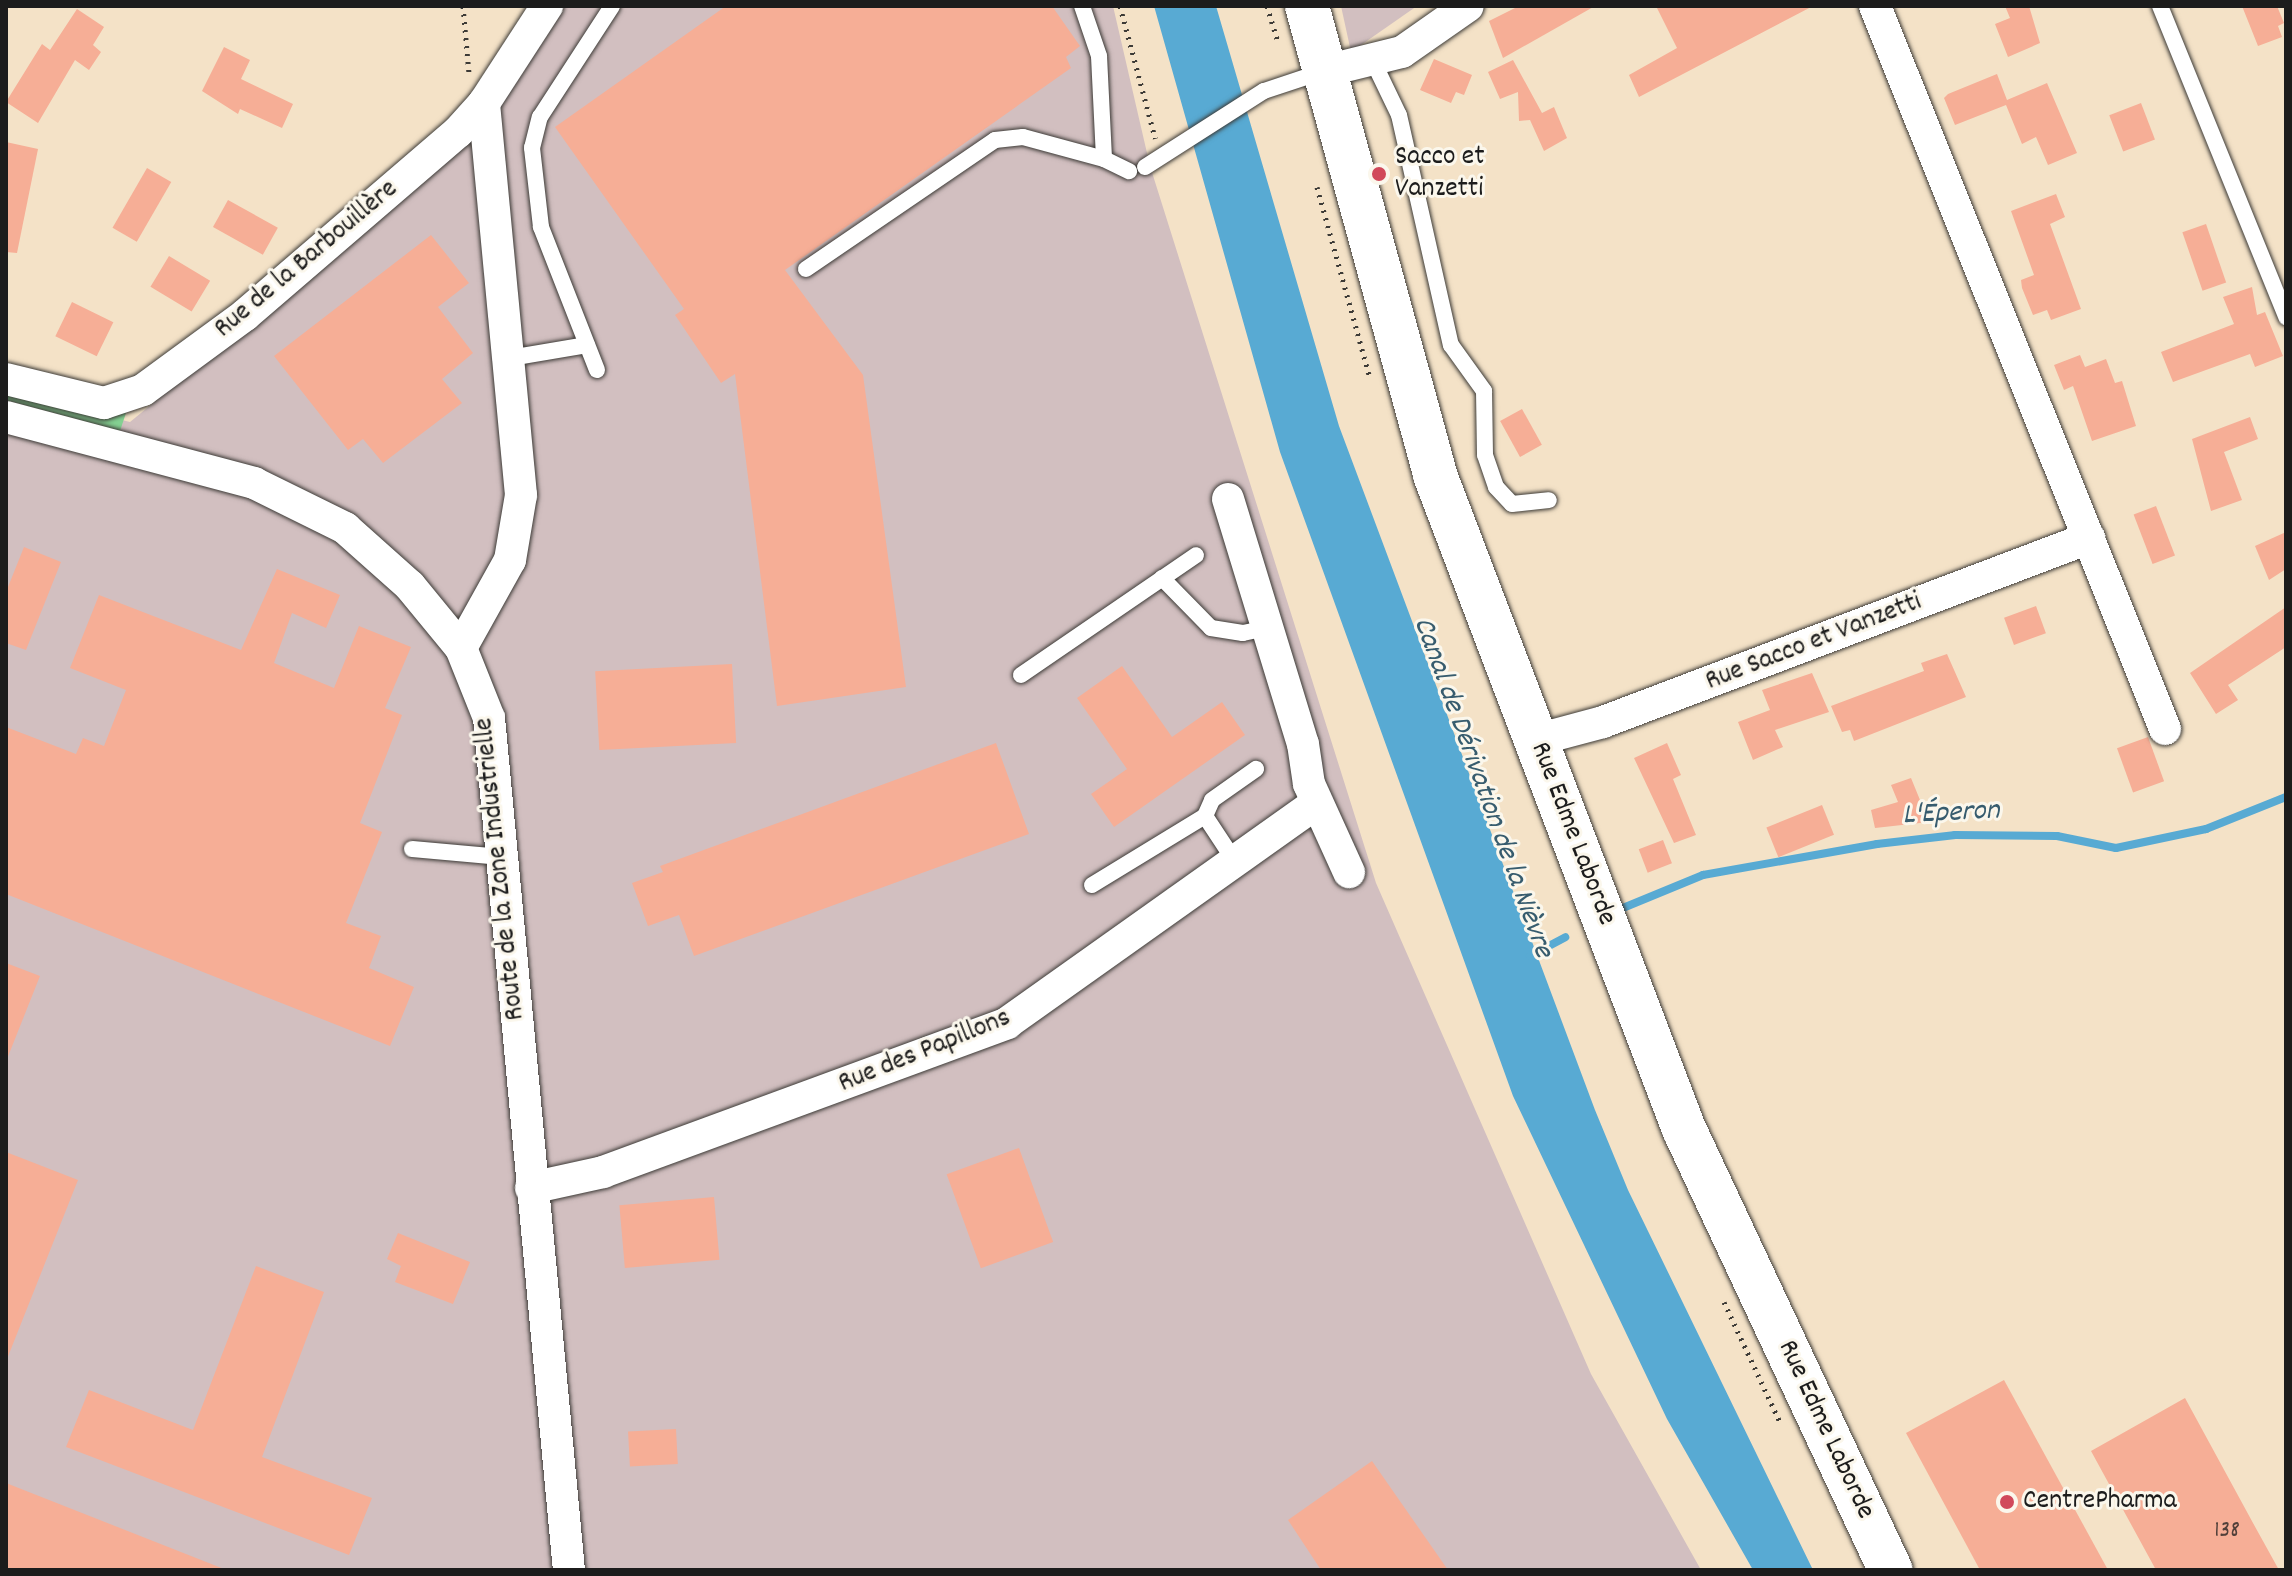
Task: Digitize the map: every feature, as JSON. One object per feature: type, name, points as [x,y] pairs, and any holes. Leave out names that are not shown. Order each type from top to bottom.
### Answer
[{"type":"street","name":"Rue de la Barbouillère","points":[[6,379],[104,403],[143,390],[245,315],[478,110],[547,6]]},
{"type":"street","name":"Rue Edme Laborde","points":[[1307,6],[1435,475],[1684,1129],[1891,1570]]},
{"type":"street","points":[[1325,71],[1402,52],[1468,6]]},
{"type":"street","points":[[1875,6],[2165,729]]},
{"type":"street","points":[[461,648],[510,560],[521,495],[510,358],[478,110]]},
{"type":"street","name":"Route de la Zone Industrielle","points":[[6,417],[254,483],[345,528],[410,586],[461,648],[489,718],[569,1570]]},
{"type":"street","points":[[1228,499],[1316,803],[1349,872]]},
{"type":"street","name":"Rue Sacco et Vanzetti","points":[[1536,740],[1603,722],[2089,538]]},
{"type":"street","name":"Rue des Papillons","points":[[531,1188],[603,1172],[984,1035],[1034,1005],[1316,803]]},
{"type":"lane","points":[[597,370],[541,227],[532,148],[540,117],[612,6]]},
{"type":"lane","points":[[1082,6],[1099,56],[1104,159]]},
{"type":"lane","points":[[2160,6],[2286,317]]},
{"type":"lane","points":[[1372,59],[1399,115],[1451,345],[1484,391],[1485,455],[1496,487],[1512,504],[1549,500]]},
{"type":"lane","points":[[806,269],[995,140],[1023,137],[1137,169],[1166,156],[1264,91],[1325,71]]},
{"type":"lane","points":[[510,358],[587,345]]},
{"type":"lane","points":[[1021,675],[1196,555]]},
{"type":"lane","points":[[1162,578],[1211,628],[1243,633],[1266,628]]},
{"type":"lane","points":[[1092,885],[1205,816],[1212,800],[1256,769]]},
{"type":"lane","points":[[1205,816],[1234,860]]},
{"type":"lane","points":[[412,849],[502,857]]},
{"type":"path","points":[[463,6],[478,110]]},
{"type":"path","points":[[1120,6],[1166,156]]},
{"type":"shaded area","points":[[563,6],[1113,6],[1150,166],[1376,883],[1591,1374],[1701,1570],[6,1570],[6,392],[130,422],[443,165]]},
{"type":"shaded area","points":[[1341,6],[1417,6],[1351,52]]},
{"type":"green space","points":[[6,387],[127,410],[120,431],[6,400]]},
{"type":"water","points":[[1154,6],[1216,6],[1339,426],[1595,1110],[1628,1190],[1813,1570],[1753,1570],[1667,1419],[1513,1096],[1280,452]]},
{"type":"building","points":[[726,6],[1052,6],[1080,46],[1066,57],[1071,68],[785,270],[863,375],[906,687],[777,706],[735,374],[721,383],[675,315],[684,309],[555,127]]},
{"type":"building","points":[[1519,6],[1595,6],[1503,58],[1489,21]]},
{"type":"building","points":[[1656,6],[1813,6],[1639,97],[1629,75],[1677,48]]},
{"type":"building","points":[[2005,6],[2029,6],[2040,43],[2008,57],[1995,24],[2010,18]]},
{"type":"building","points":[[2242,6],[2277,6],[2284,23],[2278,26],[2282,37],[2258,46]]},
{"type":"building","points":[[77,9],[104,27],[93,45],[101,52],[89,70],[75,60],[38,123],[6,102],[42,44],[50,50]]},
{"type":"building","points":[[224,47],[250,60],[241,79],[293,104],[282,128],[240,109],[238,114],[202,91]]},
{"type":"building","points":[[1434,59],[1472,75],[1464,95],[1456,92],[1451,103],[1420,90]]},
{"type":"building","points":[[1513,60],[1542,113],[1554,107],[1567,138],[1544,151],[1530,120],[1519,121],[1518,92],[1500,99],[1488,72]]},
{"type":"building","points":[[1997,74],[2007,100],[2047,83],[2077,153],[2048,165],[2036,137],[2022,144],[2006,105],[1955,125],[1944,98]]},
{"type":"building","points":[[2141,103],[2155,139],[2123,152],[2109,115]]},
{"type":"building","points":[[6,142],[38,149],[17,253],[6,252]]},
{"type":"building","points":[[147,168],[171,182],[137,242],[112,228]]},
{"type":"building","points":[[2056,194],[2065,217],[2050,224],[2081,309],[2051,320],[2047,310],[2033,315],[2022,288],[2021,280],[2034,275],[2011,211]]},
{"type":"building","points":[[228,200],[278,228],[263,255],[213,227]]},
{"type":"building","points":[[2206,224],[2226,283],[2203,291],[2182,232]]},
{"type":"building","points":[[431,235],[469,283],[438,307],[473,353],[442,379],[462,403],[383,463],[363,439],[348,450],[274,356]]},
{"type":"building","points":[[169,256],[210,281],[192,312],[150,287]]},
{"type":"building","points":[[2252,287],[2257,315],[2265,312],[2283,356],[2255,367],[2250,354],[2173,382],[2161,352],[2234,324],[2223,297]]},
{"type":"building","points":[[72,302],[113,322],[97,356],[55,336]]},
{"type":"building","points":[[2080,355],[2085,367],[2106,359],[2115,383],[2122,381],[2136,426],[2092,441],[2073,386],[2064,390],[2054,365]]},
{"type":"building","points":[[1522,409],[1542,445],[1520,457],[1500,421]]},
{"type":"building","points":[[2250,417],[2258,439],[2224,452],[2242,500],[2211,511],[2192,439]]},
{"type":"building","points":[[2156,506],[2175,555],[2153,564],[2134,515]]},
{"type":"building","points":[[2286,532],[2286,569],[2269,580],[2255,546]]},
{"type":"building","points":[[24,547],[61,562],[26,650],[6,643],[6,592]]},
{"type":"building","points":[[277,569],[340,595],[326,628],[292,613],[274,663],[334,688],[359,626],[411,647],[385,708],[402,715],[360,823],[382,832],[346,923],[381,936],[369,968],[414,987],[390,1046],[6,894],[6,727],[76,754],[83,738],[104,746],[126,690],[70,668],[99,595],[241,650]]},
{"type":"building","points":[[2036,606],[2046,633],[2014,645],[2004,618]]},
{"type":"building","points":[[2286,607],[2286,647],[2228,685],[2238,700],[2216,714],[2190,673]]},
{"type":"building","points":[[1947,654],[1966,697],[1854,741],[1850,730],[1842,732],[1831,706],[1924,671],[1921,663]]},
{"type":"building","points":[[732,664],[736,743],[599,750],[595,671]]},
{"type":"building","points":[[1122,666],[1172,737],[1222,702],[1245,735],[1114,827],[1091,794],[1127,769],[1077,698]]},
{"type":"building","points":[[1812,673],[1829,712],[1775,730],[1783,747],[1753,760],[1738,722],[1770,710],[1762,690]]},
{"type":"building","points":[[2148,737],[2164,781],[2133,792],[2117,748]]},
{"type":"building","points":[[996,743],[1029,834],[694,956],[679,915],[648,926],[632,883],[663,872],[660,866]]},
{"type":"building","points":[[1667,743],[1681,775],[1673,779],[1696,835],[1674,843],[1634,758]]},
{"type":"building","points":[[1911,778],[1929,822],[1875,828],[1871,810],[1898,802],[1891,785]]},
{"type":"building","points":[[1822,805],[1834,835],[1778,857],[1766,827]]},
{"type":"building","points":[[1663,840],[1672,863],[1648,873],[1639,849]]},
{"type":"building","points":[[6,963],[40,976],[7,1059],[6,1059]]},
{"type":"building","points":[[1019,1148],[1053,1242],[981,1268],[947,1174]]},
{"type":"building","points":[[6,1152],[78,1180],[7,1359],[6,1358]]},
{"type":"building","points":[[714,1197],[719,1260],[625,1268],[619,1205]]},
{"type":"building","points":[[398,1233],[470,1262],[453,1304],[395,1282],[401,1266],[387,1259]]},
{"type":"building","points":[[256,1266],[324,1292],[262,1457],[372,1498],[349,1555],[66,1447],[89,1390],[193,1430]]},
{"type":"building","name":"CentrePharma","points":[[2004,1380],[2108,1570],[1980,1570],[1906,1433]]},
{"type":"building","points":[[2185,1398],[2279,1570],[2156,1570],[2091,1451]]},
{"type":"building","points":[[676,1429],[678,1464],[630,1466],[628,1432]]},
{"type":"building","points":[[1372,1461],[1448,1570],[1321,1570],[1288,1520]]},
{"type":"building","points":[[6,1483],[224,1569],[224,1570],[6,1570]]},
{"type":"waterway","name":"L'Éperon","points":[[1618,910],[1703,875],[1877,844],[1955,835],[2057,836],[2116,848],[2206,829],[2286,797]]},
{"type":"waterway","name":"L'Éperon","points":[[1530,956],[1565,937]]},
{"type":"place","name":"Sacco et Vanzetti","points":[[1379,174]]},
{"type":"place","name":"CentrePharma","points":[[2007,1502]]},
{"type":"water label","name":"Canal de Dérivation de la Nièvre","points":[[1481,788]]}]
